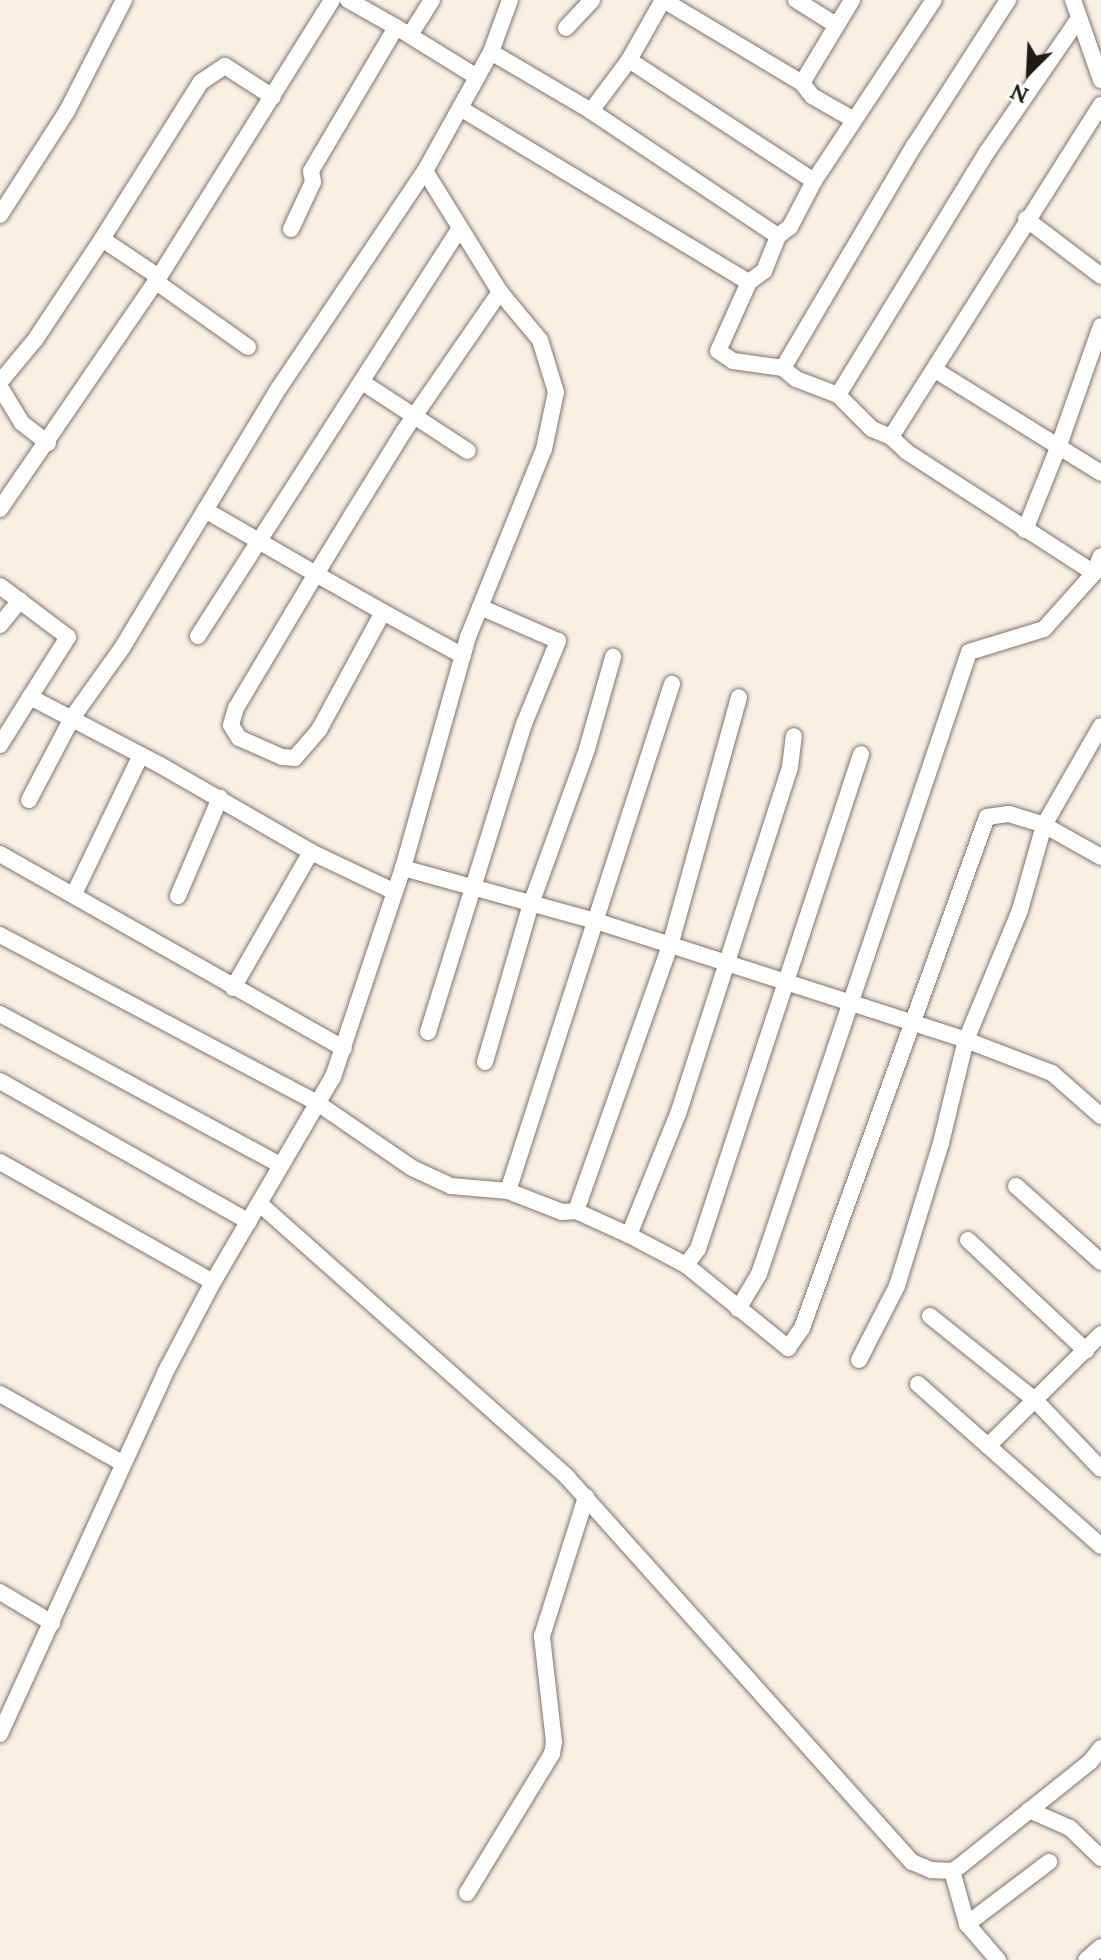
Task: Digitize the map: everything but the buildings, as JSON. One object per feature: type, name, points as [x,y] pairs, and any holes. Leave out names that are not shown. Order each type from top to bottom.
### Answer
[{"type":"street","points":[[0,215],[67,111],[124,0]]},
{"type":"street","points":[[0,509],[48,443],[157,279],[332,0]]},
{"type":"street","points":[[348,0],[477,77]]},
{"type":"street","points":[[291,229],[313,182],[311,171],[403,31],[432,0]]},
{"type":"street","points":[[29,800],[72,718],[122,648],[279,388],[425,171],[491,52],[510,0]]},
{"type":"street","points":[[566,28],[592,0]]},
{"type":"street","points":[[796,0],[836,25]]},
{"type":"street","points":[[802,83],[852,0]]},
{"type":"street","points":[[934,0],[814,181],[790,227],[778,236],[764,271],[749,282],[718,351],[733,361],[783,368],[796,379],[838,395],[872,429],[891,437],[907,452],[1094,573]]},
{"type":"street","points":[[783,368],[914,146],[1008,0]]},
{"type":"street","points":[[1073,0],[1101,80]]},
{"type":"street","points":[[591,111],[629,60],[664,1],[802,83],[812,96],[854,120]]},
{"type":"street","points":[[838,395],[987,152],[1079,18]]},
{"type":"street","points":[[491,52],[591,111],[778,236]]},
{"type":"street","points":[[629,60],[814,181]]},
{"type":"street","points":[[48,443],[22,423],[0,384],[35,340],[201,82],[225,66],[273,97]]},
{"type":"street","points":[[891,437],[1026,219],[1101,105]]},
{"type":"street","points":[[460,108],[749,282]]},
{"type":"street","points":[[0,1734],[122,1463],[213,1282],[260,1204],[344,1049],[403,868],[463,656],[544,449],[556,392],[540,340],[500,292],[425,171]]},
{"type":"street","points":[[1026,219],[1101,276]]},
{"type":"street","points":[[198,636],[459,229]]},
{"type":"street","points":[[102,239],[248,347]]},
{"type":"street","points":[[383,612],[319,730],[303,752],[295,758],[282,757],[239,738],[231,725],[236,708],[414,416],[500,292]]},
{"type":"street","points":[[1025,530],[1094,369],[1101,326]]},
{"type":"street","points":[[935,370],[1101,473]]},
{"type":"street","points":[[362,382],[468,451]]},
{"type":"street","points":[[205,510],[463,656]]},
{"type":"street","points":[[738,1309],[759,1274],[969,652],[1044,629],[1094,573],[1101,556]]},
{"type":"street","points":[[0,586],[68,637],[0,745]]},
{"type":"street","points":[[0,625],[20,600]]},
{"type":"street","points":[[428,1032],[524,724],[558,641],[480,607]]},
{"type":"street","points":[[485,1062],[531,904],[587,749],[613,657]]},
{"type":"street","points":[[508,1191],[672,684]]},
{"type":"street","points":[[30,697],[220,798],[311,852],[395,892]]},
{"type":"street","points":[[576,1211],[670,946],[739,697]]},
{"type":"street","points":[[629,1235],[678,1114],[790,767],[794,736]]},
{"type":"street","points":[[859,1360],[897,1286],[941,1143],[966,1040],[1020,910],[1044,825],[1098,738]]},
{"type":"street","points":[[686,1265],[698,1249],[861,754]]},
{"type":"street","points":[[74,894],[141,755]]},
{"type":"street","points":[[178,896],[220,798]]},
{"type":"street","points":[[0,935],[316,1102],[412,1168],[451,1186],[508,1191],[562,1212],[576,1211],[629,1235],[686,1265],[788,1348],[802,1328],[987,817],[1009,814],[1044,825],[1101,857]]},
{"type":"street","points":[[233,988],[311,852]]},
{"type":"street","points":[[0,854],[344,1049]]},
{"type":"street","points":[[403,868],[596,921],[966,1040],[1052,1073],[1101,1116]]},
{"type":"street","points":[[0,1014],[281,1165]]},
{"type":"street","points":[[0,1081],[249,1222]]},
{"type":"street","points":[[0,1162],[213,1282]]},
{"type":"street","points":[[1016,1186],[1101,1262]]},
{"type":"street","points":[[260,1204],[551,1461],[912,1862],[931,1870],[952,1871],[1090,1762],[1101,1748]]},
{"type":"street","points":[[968,1240],[1086,1351]]},
{"type":"street","points":[[930,1316],[1035,1400],[1101,1469]]},
{"type":"street","points":[[988,1446],[1101,1334]]},
{"type":"street","points":[[918,1384],[1101,1546]]},
{"type":"street","points":[[0,1394],[122,1463]]},
{"type":"street","points":[[467,1893],[552,1754],[554,1742],[542,1636],[586,1497]]},
{"type":"street","points":[[0,1592],[52,1623]]},
{"type":"street","points":[[1029,1810],[1070,1828],[1101,1858]]},
{"type":"street","points":[[967,1924],[1049,1862]]},
{"type":"street","points":[[952,1871],[967,1924],[998,1960]]},
{"type":"street","points":[[1086,1960],[1101,1947]]}]
